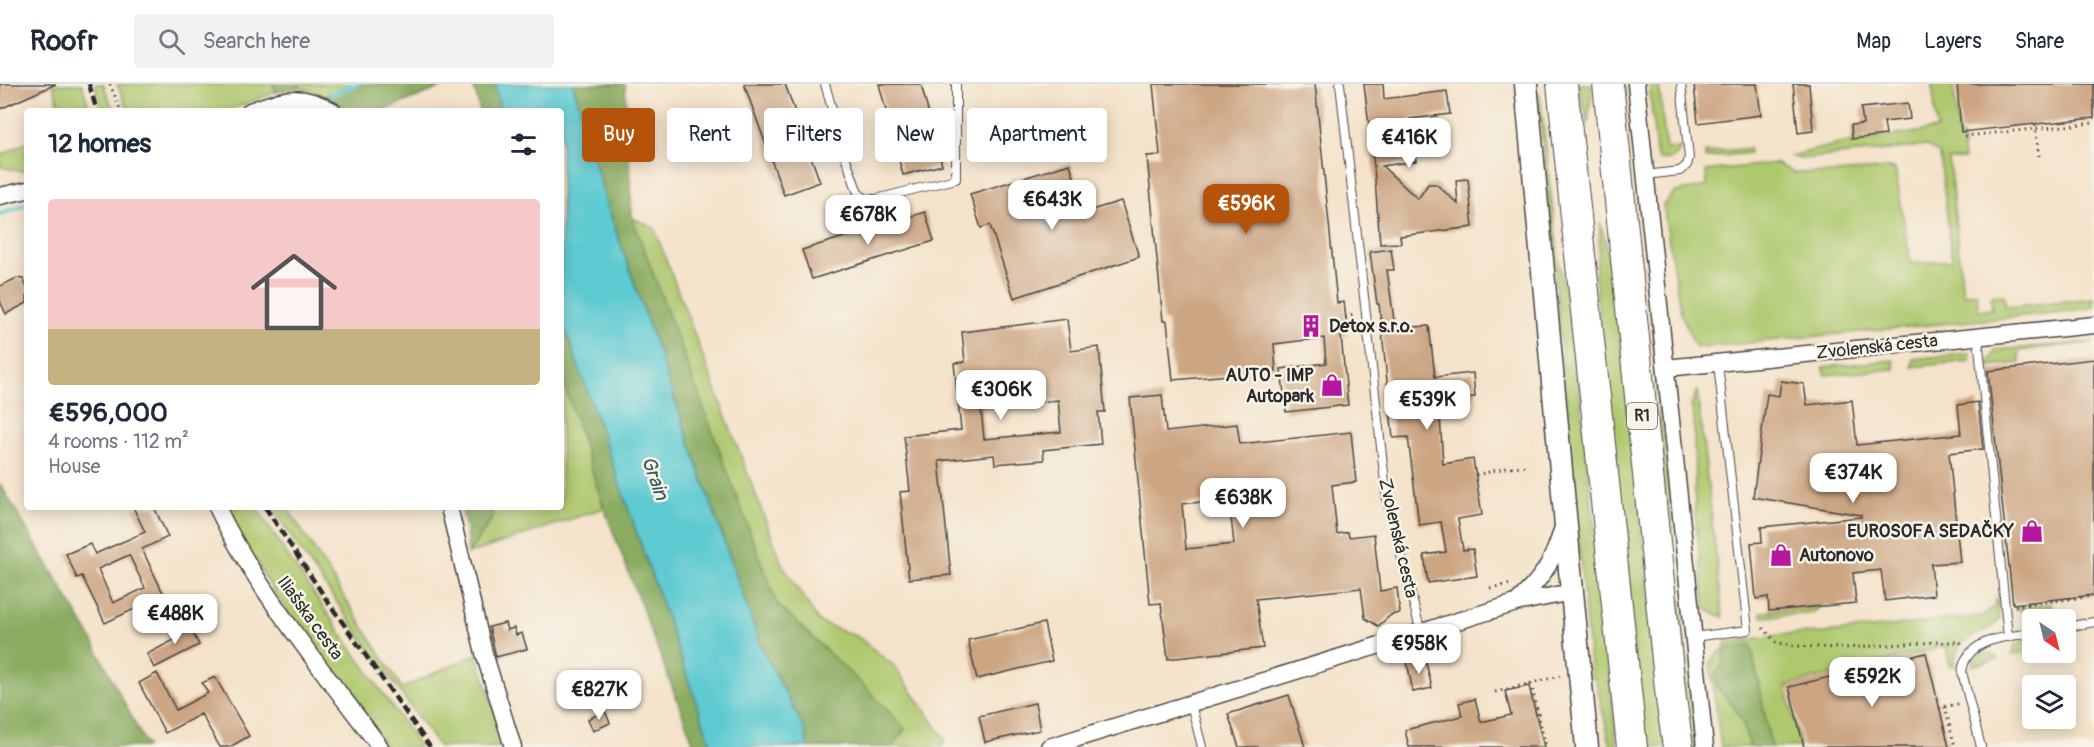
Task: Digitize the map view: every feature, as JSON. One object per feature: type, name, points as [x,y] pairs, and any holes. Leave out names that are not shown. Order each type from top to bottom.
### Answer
[{"type":"highway","name":"R1","points":[[1608,84],[1671,699],[1678,747]]},
{"type":"highway","points":[[1561,86],[1632,747]]},
{"type":"main road","points":[[1526,84],[1587,747]]},
{"type":"street","points":[[1636,84],[1706,747]]},
{"type":"street","points":[[259,108],[292,98],[306,99],[326,108]]},
{"type":"street","points":[[0,196],[24,191]]},
{"type":"street","name":"Zvolenská cesta","points":[[1666,368],[2092,325]]},
{"type":"street","name":"Iliašska cesta","points":[[218,510],[229,533],[256,578],[380,747]]},
{"type":"street","points":[[450,510],[484,653],[513,747]]},
{"type":"street","points":[[1516,603],[1540,580],[1556,551],[1565,520]]},
{"type":"street","points":[[1049,747],[1516,603],[1572,592]]},
{"type":"lane","points":[[825,84],[858,193],[866,199],[876,199],[956,178],[956,84]]},
{"type":"lane","name":"Zvolenská cesta","points":[[1340,84],[1387,500],[1420,633]]},
{"type":"lane","points":[[1645,175],[1680,171],[1687,165],[1689,158],[1681,84]]},
{"type":"lane","points":[[1978,337],[2008,637]]},
{"type":"lane","points":[[1693,637],[1748,630],[1718,364]]},
{"type":"lane","points":[[2076,625],[2094,621]]},
{"type":"lane","points":[[1981,747],[1962,672],[1963,661],[1971,650],[1982,644],[2022,635]]},
{"type":"lane","points":[[1191,704],[1202,747]]},
{"type":"path","points":[[111,84],[120,108]]},
{"type":"path","points":[[1965,136],[2035,127],[2094,123]]},
{"type":"path","points":[[2035,127],[2039,156]]},
{"type":"path","points":[[1476,475],[1510,467],[1528,466]]},
{"type":"path","points":[[1490,588],[1511,584]]},
{"type":"path","points":[[2005,607],[2094,596]]},
{"type":"path","points":[[1763,628],[1776,642],[1794,646],[1842,648],[1960,642],[1971,650]]},
{"type":"path","points":[[1495,692],[1565,675]]},
{"type":"path","points":[[1531,684],[1546,747]]},
{"type":"path","points":[[1945,707],[1955,747]]},
{"type":"green space","points":[[53,84],[82,84],[89,108],[60,108]]},
{"type":"green space","points":[[95,84],[103,84],[113,108],[101,108]]},
{"type":"green space","points":[[117,84],[273,84],[276,92],[234,108],[128,108]]},
{"type":"green space","points":[[273,84],[299,84],[299,87],[276,92]]},
{"type":"green space","points":[[299,84],[351,84],[323,97],[299,87]]},
{"type":"green space","points":[[351,84],[450,84],[390,108],[340,108],[323,97]]},
{"type":"green space","points":[[473,84],[495,84],[499,108],[479,108]]},
{"type":"green space","points":[[573,84],[625,84],[626,108],[582,108],[582,116]]},
{"type":"green space","points":[[1576,84],[1592,84],[1588,125],[1582,99]]},
{"type":"green space","points":[[1649,84],[1659,84],[1666,149],[1680,148],[1677,155],[1670,160],[1658,159],[1656,153]]},
{"type":"green space","points":[[1932,84],[1953,84],[1959,136],[1962,136],[1964,159],[1949,160],[1963,294],[1977,293],[1978,310],[1992,309],[1991,296],[2004,295],[2006,307],[2094,298],[2094,307],[2073,311],[1696,348],[1681,314],[1663,205],[1676,192],[1707,186],[1706,171],[1775,163],[1794,173],[1895,169],[1911,264],[1952,260],[1940,155],[1927,146],[1799,159],[1790,156],[1839,144],[1937,129]]},
{"type":"green space","points":[[1536,92],[1540,95],[1559,265],[1574,334],[1617,747],[1611,747],[1595,678],[1591,678]]},
{"type":"green space","points":[[24,144],[24,171],[0,167],[0,156]]},
{"type":"green space","points":[[1749,148],[1750,153],[1705,158],[1705,153]]},
{"type":"green space","points":[[595,162],[629,162],[632,217],[777,604],[867,689],[905,729],[892,747],[808,747],[804,730],[761,647],[606,202]]},
{"type":"green space","points":[[631,217],[654,228],[782,564],[819,622],[858,637],[895,667],[945,739],[942,747],[808,747]]},
{"type":"green space","points":[[1600,222],[1614,273],[1666,747],[1644,747],[1595,276]]},
{"type":"green space","points":[[1652,320],[1678,584],[1697,747],[1690,747],[1670,585]]},
{"type":"green space","points":[[564,326],[712,747],[695,747],[604,508],[564,383]]},
{"type":"green space","points":[[2094,342],[2019,351],[2020,363],[1987,366],[1996,350]]},
{"type":"green space","points":[[1970,353],[1970,361],[1912,367],[1913,359]]},
{"type":"green space","points":[[1893,360],[1895,369],[1826,375],[1823,367]]},
{"type":"green space","points":[[564,383],[604,508],[468,554],[493,517],[491,510],[564,510]]},
{"type":"green space","points":[[1697,390],[1723,617],[1709,611],[1705,606],[1695,513],[1694,417],[1691,406]]},
{"type":"green space","points":[[0,484],[89,634],[147,747],[0,747]]},
{"type":"green space","points":[[225,510],[258,510],[420,747],[386,747],[280,602]]},
{"type":"green space","points":[[274,510],[289,510],[402,688],[477,654],[506,747],[439,747]]},
{"type":"green space","points":[[462,510],[491,510],[493,517],[468,554]]},
{"type":"green space","points":[[1997,597],[2000,618],[1994,625],[1965,641],[1956,655],[1954,666],[1950,666],[1946,646],[1786,686],[1801,747],[1771,747],[1751,645],[1723,664],[1717,688],[1738,714],[1750,747],[1721,747],[1710,663],[1724,649],[1726,643],[1786,634],[1825,633],[1983,616],[1994,607]]},
{"type":"green space","points":[[2051,604],[2051,609],[2022,609],[2022,611],[2016,608]]},
{"type":"green space","points":[[1819,607],[1814,613],[1763,617],[1761,615],[1762,612]]},
{"type":"green space","points":[[2022,642],[2022,652],[2012,655],[2015,645]]},
{"type":"green space","points":[[1751,645],[1771,747],[1750,747],[1738,714],[1717,688],[1715,675],[1723,664],[1725,649]]},
{"type":"green space","points":[[1982,653],[1991,654],[1997,659],[1972,666],[1976,657]]},
{"type":"water","name":"Grain","points":[[495,84],[573,84],[582,116],[582,162],[595,162],[606,202],[761,647],[805,730],[808,747],[712,747],[564,326],[564,108],[499,108]]},
{"type":"building","points":[[0,84],[56,84],[0,109]]},
{"type":"building","points":[[744,84],[785,84],[794,108],[764,108],[764,140]]},
{"type":"building","points":[[879,84],[921,84],[927,108],[885,108]]},
{"type":"building","points":[[1153,84],[1315,84],[1337,303],[1344,302],[1348,335],[1341,336],[1348,405],[1286,412],[1281,369],[1326,363],[1324,338],[1274,344],[1276,371],[1173,380],[1167,321],[1163,321],[1147,156],[1160,155]]},
{"type":"building","points":[[1364,84],[1383,84],[1384,99],[1447,91],[1450,114],[1410,119],[1416,161],[1382,166],[1418,199],[1428,184],[1436,184],[1458,204],[1456,180],[1468,179],[1473,227],[1400,236],[1401,243],[1380,244]]},
{"type":"building","points":[[1694,84],[1757,84],[1761,115],[1698,123]]},
{"type":"building","points":[[1793,84],[1809,84],[1813,131],[1798,133]]},
{"type":"building","points":[[1957,84],[2094,84],[2094,118],[1961,132]]},
{"type":"building","points":[[1908,103],[1910,119],[1884,122],[1886,135],[1852,139],[1851,125],[1863,124],[1861,108]]},
{"type":"building","points":[[772,162],[813,162],[820,182],[784,195]]},
{"type":"building","points":[[900,162],[941,162],[942,165],[903,175]]},
{"type":"building","points":[[1070,164],[1085,212],[1121,201],[1139,257],[1014,298],[990,225],[981,228],[970,194]]},
{"type":"building","points":[[925,212],[934,241],[812,279],[802,250]]},
{"type":"building","points":[[1391,249],[1394,270],[1387,270],[1396,328],[1429,326],[1435,377],[1473,373],[1475,397],[1439,401],[1443,464],[1473,459],[1482,515],[1458,519],[1463,550],[1473,549],[1477,576],[1428,583],[1424,555],[1446,552],[1441,522],[1419,525],[1408,437],[1393,438],[1379,304],[1377,304],[1370,252]]},
{"type":"building","points":[[17,278],[23,279],[24,305],[6,314],[0,301],[0,286]]},
{"type":"building","points":[[1067,319],[1071,351],[1099,347],[1105,412],[1098,412],[1101,444],[1043,450],[1044,460],[995,464],[994,455],[939,461],[951,575],[909,579],[900,492],[910,491],[904,436],[961,430],[954,363],[965,362],[962,332]],"holes":[[[1058,400],[1061,432],[984,439],[981,408]]]},
{"type":"building","points":[[2094,359],[2094,595],[2013,604],[1988,371]]},
{"type":"building","points":[[1781,381],[1804,384],[1807,405],[1852,400],[1857,445],[1961,434],[1958,405],[1978,402],[1983,449],[1949,453],[1960,562],[1931,564],[1934,595],[1885,601],[1881,570],[1853,573],[1856,603],[1769,611],[1768,597],[1756,599],[1751,543],[1762,542],[1761,527],[1861,517],[1861,515],[1753,497],[1767,394],[1779,396]]},
{"type":"building","points":[[1162,395],[1166,432],[1237,424],[1240,444],[1351,432],[1356,482],[1332,485],[1337,534],[1348,532],[1349,537],[1374,534],[1380,591],[1397,588],[1400,613],[1391,615],[1378,626],[1365,618],[1361,588],[1256,599],[1263,648],[1168,659],[1161,603],[1150,604],[1130,398]],"holes":[[[1229,499],[1234,544],[1186,549],[1182,504]]]},
{"type":"building","points":[[134,510],[155,510],[168,537],[142,549],[164,595],[105,623],[82,576],[77,578],[66,554],[90,544],[95,554],[145,532]],"holes":[[[129,555],[145,588],[113,603],[98,569]]]},
{"type":"building","points":[[186,620],[199,645],[154,668],[147,654],[178,638],[172,626]]},
{"type":"building","points":[[505,623],[507,630],[514,628],[516,635],[522,633],[527,649],[496,657],[489,627]]},
{"type":"building","points":[[1044,623],[1052,661],[977,679],[968,640]]},
{"type":"building","points":[[1926,653],[1949,747],[1804,747],[1789,687]]},
{"type":"building","points":[[1425,658],[1432,688],[1413,692],[1407,662]]},
{"type":"building","points":[[157,673],[176,710],[208,693],[202,683],[215,677],[249,736],[230,747],[220,747],[201,714],[165,733],[139,683]]},
{"type":"building","points":[[1529,686],[1544,747],[1409,747],[1405,730],[1462,716],[1459,703],[1475,699],[1481,722],[1511,715],[1505,691]]},
{"type":"building","points":[[1289,695],[1305,747],[1239,747],[1228,714]]},
{"type":"building","points":[[1035,703],[1040,730],[985,742],[979,716]]},
{"type":"building","points":[[605,711],[610,723],[593,731],[588,719]]},
{"type":"waterway","points":[[332,94],[357,84]]},
{"type":"waterway","points":[[292,108],[298,106]]},
{"type":"waterway","points":[[0,214],[24,205]]},
{"type":"railway","points":[[89,84],[96,108]]},
{"type":"railway","points":[[267,510],[326,599],[430,747]]},
{"type":"place","name":"Detox s.r.o.","points":[[1311,326]]},
{"type":"place","name":"AUTO - IMP Autopark","points":[[1332,385]]},
{"type":"place","name":"EUROSOFA SEDAČKY","points":[[2032,531]]},
{"type":"place","name":"Autonovo","points":[[1781,555]]}]
